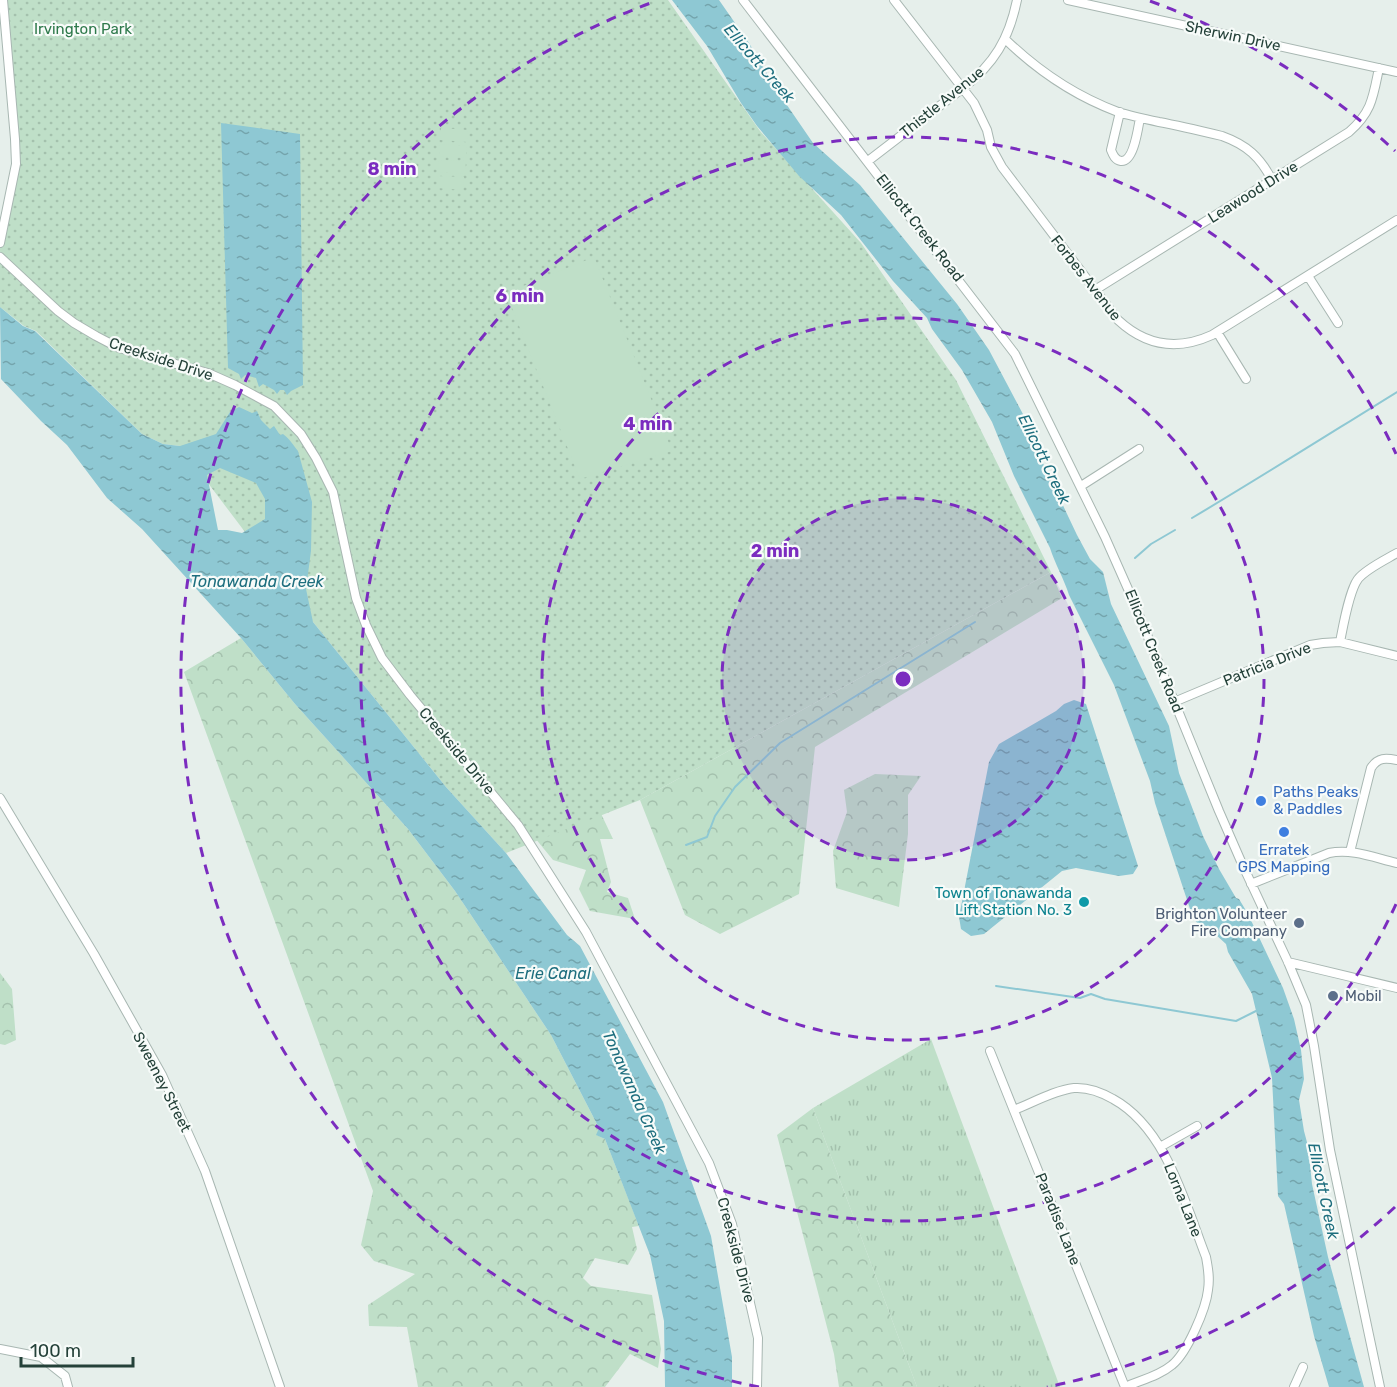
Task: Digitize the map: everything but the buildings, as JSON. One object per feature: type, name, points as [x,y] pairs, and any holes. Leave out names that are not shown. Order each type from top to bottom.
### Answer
[{"type":"street","points":[[0,243],[3,218],[16,164],[3,41],[3,0]]},
{"type":"street","name":"Ellicott Creek Road","points":[[743,0],[1015,354],[1106,537],[1219,811],[1299,987],[1310,1022],[1330,1150],[1380,1387]]},
{"type":"street","name":"Thistle Avenue","points":[[868,161],[976,78],[1005,39],[1017,0]]},
{"type":"street","name":"Sherwin Drive","points":[[1068,0],[1397,72]]},
{"type":"street","name":"Forbes Avenue","points":[[896,1],[974,103],[981,116],[991,147],[1002,167],[1095,290],[1118,320],[1134,333],[1154,342],[1175,345],[1200,341],[1397,220]]},
{"type":"street","points":[[1005,39],[1032,64],[1063,86],[1095,102],[1140,118],[1222,136],[1246,146],[1257,157],[1272,180]]},
{"type":"street","name":"Leawood Drive","points":[[1095,290],[1349,132],[1369,109],[1379,68]]},
{"type":"street","points":[[1120,112],[1111,150],[1115,158],[1120,161],[1132,153],[1140,118]]},
{"type":"street","name":"Creekside Drive","points":[[0,257],[58,311],[96,336],[119,348],[208,373],[235,385],[274,406],[301,434],[333,492],[356,598],[382,658],[518,825],[586,932],[710,1163],[732,1224],[758,1338],[757,1387]]},
{"type":"street","points":[[1308,276],[1338,323]]},
{"type":"street","points":[[1217,332],[1246,379]]},
{"type":"street","points":[[1081,486],[1139,449]]},
{"type":"street","points":[[1340,642],[1352,593],[1358,579],[1397,553]]},
{"type":"street","name":"Patricia Drive","points":[[1174,702],[1310,645],[1340,642],[1397,656]]},
{"type":"street","points":[[1350,852],[1371,768],[1383,758],[1397,760]]},
{"type":"street","name":"Sweeney Street","points":[[1,802],[96,958],[162,1074],[205,1171],[280,1387]]},
{"type":"street","points":[[1251,884],[1338,851],[1397,863]]},
{"type":"street","points":[[1288,962],[1397,988]]},
{"type":"street","name":"Paradise Lane","points":[[990,1051],[1125,1387]]},
{"type":"street","name":"Lorna Lane","points":[[1014,1110],[1064,1090],[1074,1088],[1094,1090],[1118,1101],[1146,1126],[1170,1163],[1206,1257],[1209,1270],[1208,1291],[1205,1304],[1181,1357],[1163,1372],[1125,1387]]},
{"type":"street","points":[[1160,1146],[1197,1126]]},
{"type":"street","points":[[0,1349],[41,1357],[65,1376],[68,1387]]},
{"type":"street","points":[[1294,1387],[1303,1367]]},
{"type":"green space","name":"Irvington Park","points":[[3,0],[668,0],[760,131],[861,243],[956,380],[1051,572],[640,800],[506,853],[446,787],[313,622],[180,446],[163,444],[142,434],[36,331],[24,326],[0,307],[0,243],[16,164]]},
{"type":"green space","points":[[441,128],[468,130],[467,142],[440,140]]},
{"type":"green space","points":[[440,144],[467,146],[466,158],[439,156]]},
{"type":"green space","points":[[439,160],[466,161],[465,174],[438,172]]},
{"type":"green space","points":[[437,176],[464,177],[463,190],[437,188]]},
{"type":"green space","points":[[594,257],[672,451],[580,479],[506,293]]},
{"type":"green space","points":[[1051,572],[1062,598],[815,747],[799,894],[720,934],[685,915],[640,800]]},
{"type":"green space","points":[[241,638],[295,704],[408,829],[455,891],[551,1035],[599,1128],[597,1135],[605,1139],[639,1226],[632,1227],[637,1249],[628,1265],[595,1258],[583,1278],[591,1286],[652,1295],[661,1349],[658,1368],[630,1354],[605,1387],[418,1387],[407,1327],[369,1326],[368,1305],[415,1274],[374,1261],[361,1245],[373,1191],[184,672]]},
{"type":"green space","points":[[577,763],[613,839],[600,839],[611,882],[607,892],[628,898],[635,919],[590,911],[579,889],[586,870],[553,860],[535,838]]},
{"type":"green space","points":[[875,774],[921,776],[908,795],[908,834],[899,907],[836,888],[833,851],[847,812],[844,790]]},
{"type":"green space","points":[[0,973],[12,989],[16,1040],[5,1045],[0,1044]]},
{"type":"green space","points":[[931,1039],[1060,1387],[917,1387],[813,1108]]},
{"type":"green space","points":[[813,1108],[917,1387],[839,1387],[834,1354],[777,1135]]},
{"type":"water","name":"Ellicott Creek","points":[[672,0],[719,0],[813,143],[860,185],[957,304],[989,350],[1024,416],[1023,421],[1077,535],[1090,559],[1103,572],[1111,604],[1169,726],[1179,773],[1203,836],[1219,869],[1248,914],[1283,988],[1294,1019],[1301,1050],[1304,1079],[1299,1100],[1308,1146],[1312,1184],[1328,1257],[1364,1387],[1329,1387],[1314,1336],[1284,1204],[1278,1196],[1272,1078],[1252,994],[1228,952],[1226,944],[1215,934],[1205,931],[1193,918],[1155,803],[1150,781],[1114,685],[1069,595],[1050,548],[1014,476],[992,422],[962,370],[932,329],[927,318],[893,281],[841,215],[799,176],[757,126],[707,46]]},
{"type":"water","points":[[221,123],[300,134],[303,385],[287,395],[284,390],[280,390],[277,394],[263,384],[259,387],[256,378],[245,375],[241,379],[239,374],[228,368]]},
{"type":"water","name":"Erie Canal","points":[[0,307],[23,326],[35,331],[142,434],[163,444],[180,446],[216,434],[230,412],[239,407],[252,413],[257,411],[261,420],[270,429],[274,426],[280,435],[283,434],[290,440],[298,451],[312,502],[311,551],[306,589],[313,622],[446,787],[506,853],[567,935],[580,946],[663,1102],[711,1236],[732,1357],[732,1387],[665,1387],[664,1321],[650,1255],[605,1139],[596,1135],[599,1128],[551,1035],[455,891],[408,829],[295,704],[241,638],[142,529],[107,498],[67,445],[1,379]],"holes":[[[220,468],[256,483],[265,499],[265,519],[242,533],[218,530],[207,475]]]},
{"type":"water","points":[[1074,700],[1086,704],[1138,866],[1133,874],[1119,876],[1076,868],[1062,871],[984,934],[971,936],[961,929],[959,917],[989,762],[999,744]]},
{"type":"waterway","points":[[1192,518],[1397,392]]},
{"type":"waterway","points":[[1135,558],[1151,544],[1175,530]]},
{"type":"waterway","points":[[686,845],[707,837],[715,816],[735,787],[780,743],[975,622]]},
{"type":"waterway","points":[[996,986],[1080,998],[1091,994],[1105,999],[1236,1021],[1256,1011]]},
{"type":"place","name":"Paths Peaks & Paddles","points":[[1261,801]]},
{"type":"place","name":"Erratek GPS Mapping","points":[[1284,832]]},
{"type":"place","name":"Town of Tonawanda Lift Station No. 3","points":[[1084,902]]},
{"type":"place","name":"Brighton Volunteer Fire Company","points":[[1299,923]]},
{"type":"place","name":"Mobil","points":[[1333,996]]},
{"type":"water label","name":"Tonawanda Creek","points":[[257,581]]},
{"type":"water label","name":"Tonawanda Creek","points":[[635,1092]]}]
